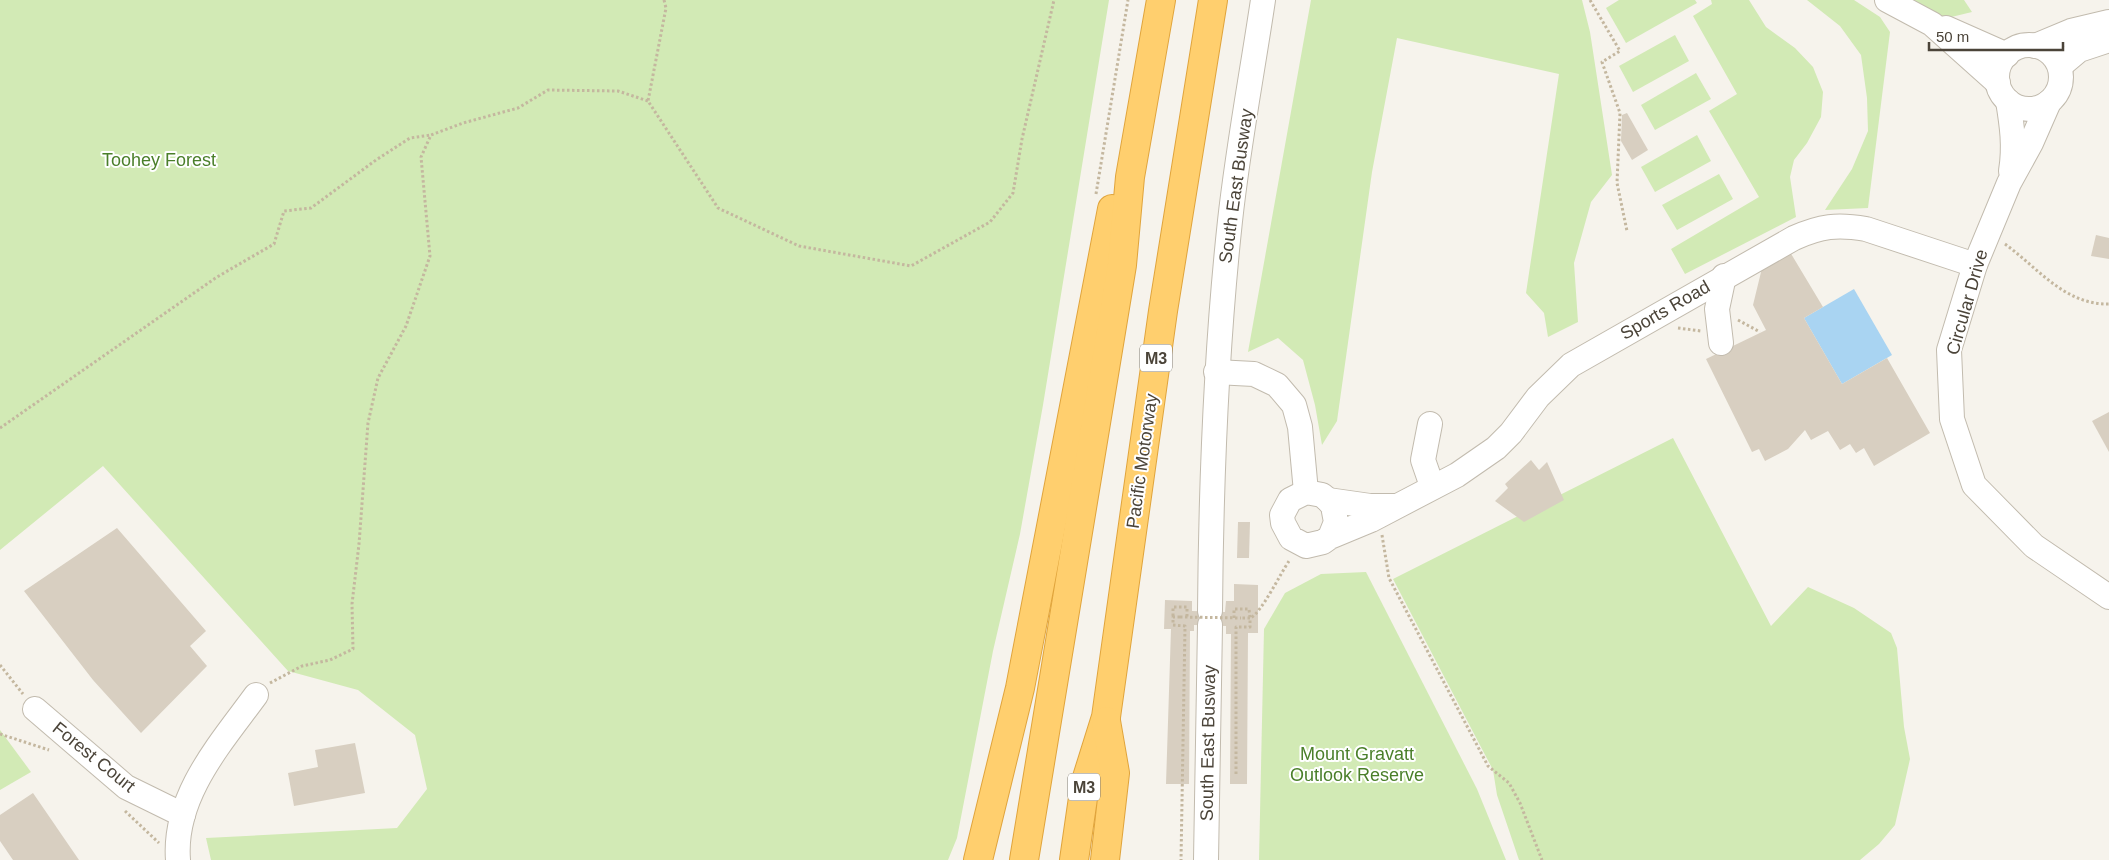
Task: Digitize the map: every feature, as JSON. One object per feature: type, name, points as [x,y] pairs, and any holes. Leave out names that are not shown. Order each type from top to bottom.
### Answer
[{"type":"highway","points":[[1024,860],[1122,265],[1130,177],[1161,0]]},
{"type":"highway","name":"Pacific Motorway","points":[[1074,860],[1085,784],[1106,717],[1163,311],[1213,0]]},
{"type":"highway","points":[[978,860],[1020,688],[1111,211],[1130,177]]},
{"type":"highway","points":[[1105,860],[1116,773],[1106,717]]},
{"type":"street","name":"South East Busway","points":[[1206,860],[1211,487],[1216,372],[1230,220],[1263,0]]},
{"type":"street","points":[[1887,0],[1932,24],[1956,32],[2007,55]]},
{"type":"street","points":[[2034,46],[2071,31],[2109,22]]},
{"type":"street","points":[[1932,24],[2003,92],[2024,108],[2042,107],[2049,102],[2059,90],[2061,82],[2060,66],[2050,52],[2034,46],[2022,46],[2007,55],[1998,71],[2003,92]]},
{"type":"street","points":[[2060,66],[2079,50],[2109,40]]},
{"type":"street","name":"Circular Drive","points":[[2003,92],[2013,130],[2014,152],[2009,183]]},
{"type":"street","name":"Circular Drive","points":[[2049,102],[2031,143],[2009,183],[1975,265],[1949,350],[1952,419],[1974,485],[2034,546],[2109,597]]},
{"type":"street","name":"Sports Road","points":[[1395,506],[1370,506],[1328,500],[1322,495],[1306,492],[1297,495],[1285,506],[1282,523],[1290,538],[1306,546],[1315,546],[1330,537],[1371,520],[1432,486],[1457,475],[1496,448],[1511,433],[1538,397],[1571,365],[1724,276],[1794,238],[1825,226],[1851,226],[1866,229],[1911,246],[1975,265]]},
{"type":"street","points":[[1721,342],[1717,309],[1724,276]]},
{"type":"street","points":[[1216,372],[1254,374],[1277,385],[1294,405],[1300,427],[1306,492]]},
{"type":"street","points":[[1430,424],[1423,460],[1432,486]]},
{"type":"street","points":[[1328,500],[1333,506],[1336,522],[1330,537]]},
{"type":"street","points":[[178,860],[183,815],[204,766],[256,695]]},
{"type":"street","name":"Forest Court","points":[[35,709],[126,786],[183,815]]},
{"type":"path","points":[[648,101],[666,8],[664,0]]},
{"type":"path","points":[[0,428],[217,277],[274,244],[284,211],[311,208],[376,160],[410,138],[431,135],[518,108],[548,90],[618,91],[648,101],[718,208],[799,246],[911,266],[990,222],[1013,193],[1022,139],[1054,0]]},
{"type":"path","points":[[1590,0],[1620,50],[1602,62],[1620,113],[1617,183],[1627,231]]},
{"type":"path","points":[[256,695],[276,678],[302,666],[330,660],[352,649],[352,604],[360,534],[368,423],[378,378],[406,326],[430,256],[421,157],[431,135]]},
{"type":"path","points":[[1988,233],[2018,254],[2059,289],[2079,298],[2099,304],[2109,304]]},
{"type":"path","points":[[1673,328],[1698,332]]},
{"type":"path","points":[[1381,531],[1389,578],[1488,766],[1509,783],[1513,790],[1542,860]]},
{"type":"path","points":[[1173,617],[1250,618],[1258,614],[1289,561]]},
{"type":"path","points":[[1181,860],[1185,626],[1173,625],[1173,607],[1187,607],[1187,618]]},
{"type":"path","points":[[1234,618],[1234,608],[1250,609],[1250,627],[1236,627],[1236,774]]},
{"type":"path","points":[[0,665],[35,709]]},
{"type":"green space","name":"Toohey Forest","points":[[0,0],[1109,0],[1020,534],[993,651],[957,838],[948,860],[211,860],[206,838],[397,828],[427,789],[415,735],[358,690],[288,671],[103,466],[0,550]]},
{"type":"green space","points":[[1311,0],[1582,0],[1590,32],[1612,175],[1591,202],[1574,263],[1578,322],[1548,337],[1544,313],[1526,293],[1559,74],[1397,38],[1372,172],[1337,421],[1322,445],[1315,405],[1303,360],[1278,338],[1248,352]]},
{"type":"green space","points":[[1619,0],[1695,0],[1697,3],[1626,43],[1606,8]]},
{"type":"green space","points":[[1711,0],[1749,0],[1766,27],[1795,48],[1813,67],[1823,92],[1821,117],[1807,143],[1794,160],[1790,177],[1796,217],[1685,274],[1671,249],[1759,197],[1709,111],[1737,94],[1693,16],[1712,4]]},
{"type":"green space","points":[[1807,0],[1854,0],[1880,17],[1890,32],[1868,208],[1825,210],[1852,169],[1868,131],[1867,98],[1861,55],[1840,26]]},
{"type":"green space","points":[[1907,0],[1964,0],[1972,12],[1943,19]]},
{"type":"green space","points":[[1675,35],[1689,61],[1633,92],[1619,66]]},
{"type":"green space","points":[[1696,73],[1711,99],[1655,130],[1641,105]]},
{"type":"green space","points":[[1697,135],[1711,161],[1655,192],[1641,167]]},
{"type":"green space","points":[[1719,174],[1733,199],[1677,230],[1662,205]]},
{"type":"green space","points":[[1673,438],[1771,626],[1808,587],[1854,608],[1891,633],[1897,648],[1904,727],[1910,759],[1895,825],[1879,844],[1860,860],[1519,860],[1497,795],[1493,770],[1393,579]]},
{"type":"green space","name":"Mount Gravatt Outlook Reserve","points":[[1366,572],[1477,789],[1506,860],[1259,860],[1264,629],[1285,593],[1321,574]]},
{"type":"green space","points":[[0,730],[31,772],[0,790]]},
{"type":"water","points":[[1854,289],[1892,355],[1842,384],[1804,318]]},
{"type":"building","points":[[1627,113],[1648,150],[1632,160],[1621,141],[1622,115]]},
{"type":"building","points":[[2096,235],[2109,238],[2109,259],[2091,256]]},
{"type":"building","points":[[1790,252],[1823,307],[1804,318],[1842,384],[1887,358],[1930,433],[1874,466],[1864,448],[1856,453],[1850,444],[1840,450],[1828,431],[1811,440],[1805,430],[1788,449],[1765,461],[1759,449],[1752,452],[1706,359],[1766,330],[1753,305],[1762,268]]},
{"type":"building","points":[[2109,412],[2109,452],[2092,421]]},
{"type":"building","points":[[1531,460],[1539,470],[1547,462],[1564,500],[1524,522],[1495,501],[1508,488],[1505,484]]},
{"type":"building","points":[[1238,522],[1250,522],[1249,558],[1237,558]]},
{"type":"building","points":[[117,528],[206,631],[190,646],[207,666],[141,733],[93,680],[24,591]]},
{"type":"building","points":[[1234,584],[1258,585],[1258,633],[1248,633],[1247,784],[1230,784],[1231,634],[1226,634],[1226,626],[1194,625],[1194,631],[1190,631],[1189,784],[1166,784],[1171,629],[1164,629],[1165,600],[1192,601],[1192,611],[1225,612],[1226,601],[1234,601]]},
{"type":"building","points":[[355,743],[365,793],[294,806],[288,773],[318,767],[315,750]]},
{"type":"building","points":[[33,793],[79,860],[13,860],[0,841],[0,815]]}]
